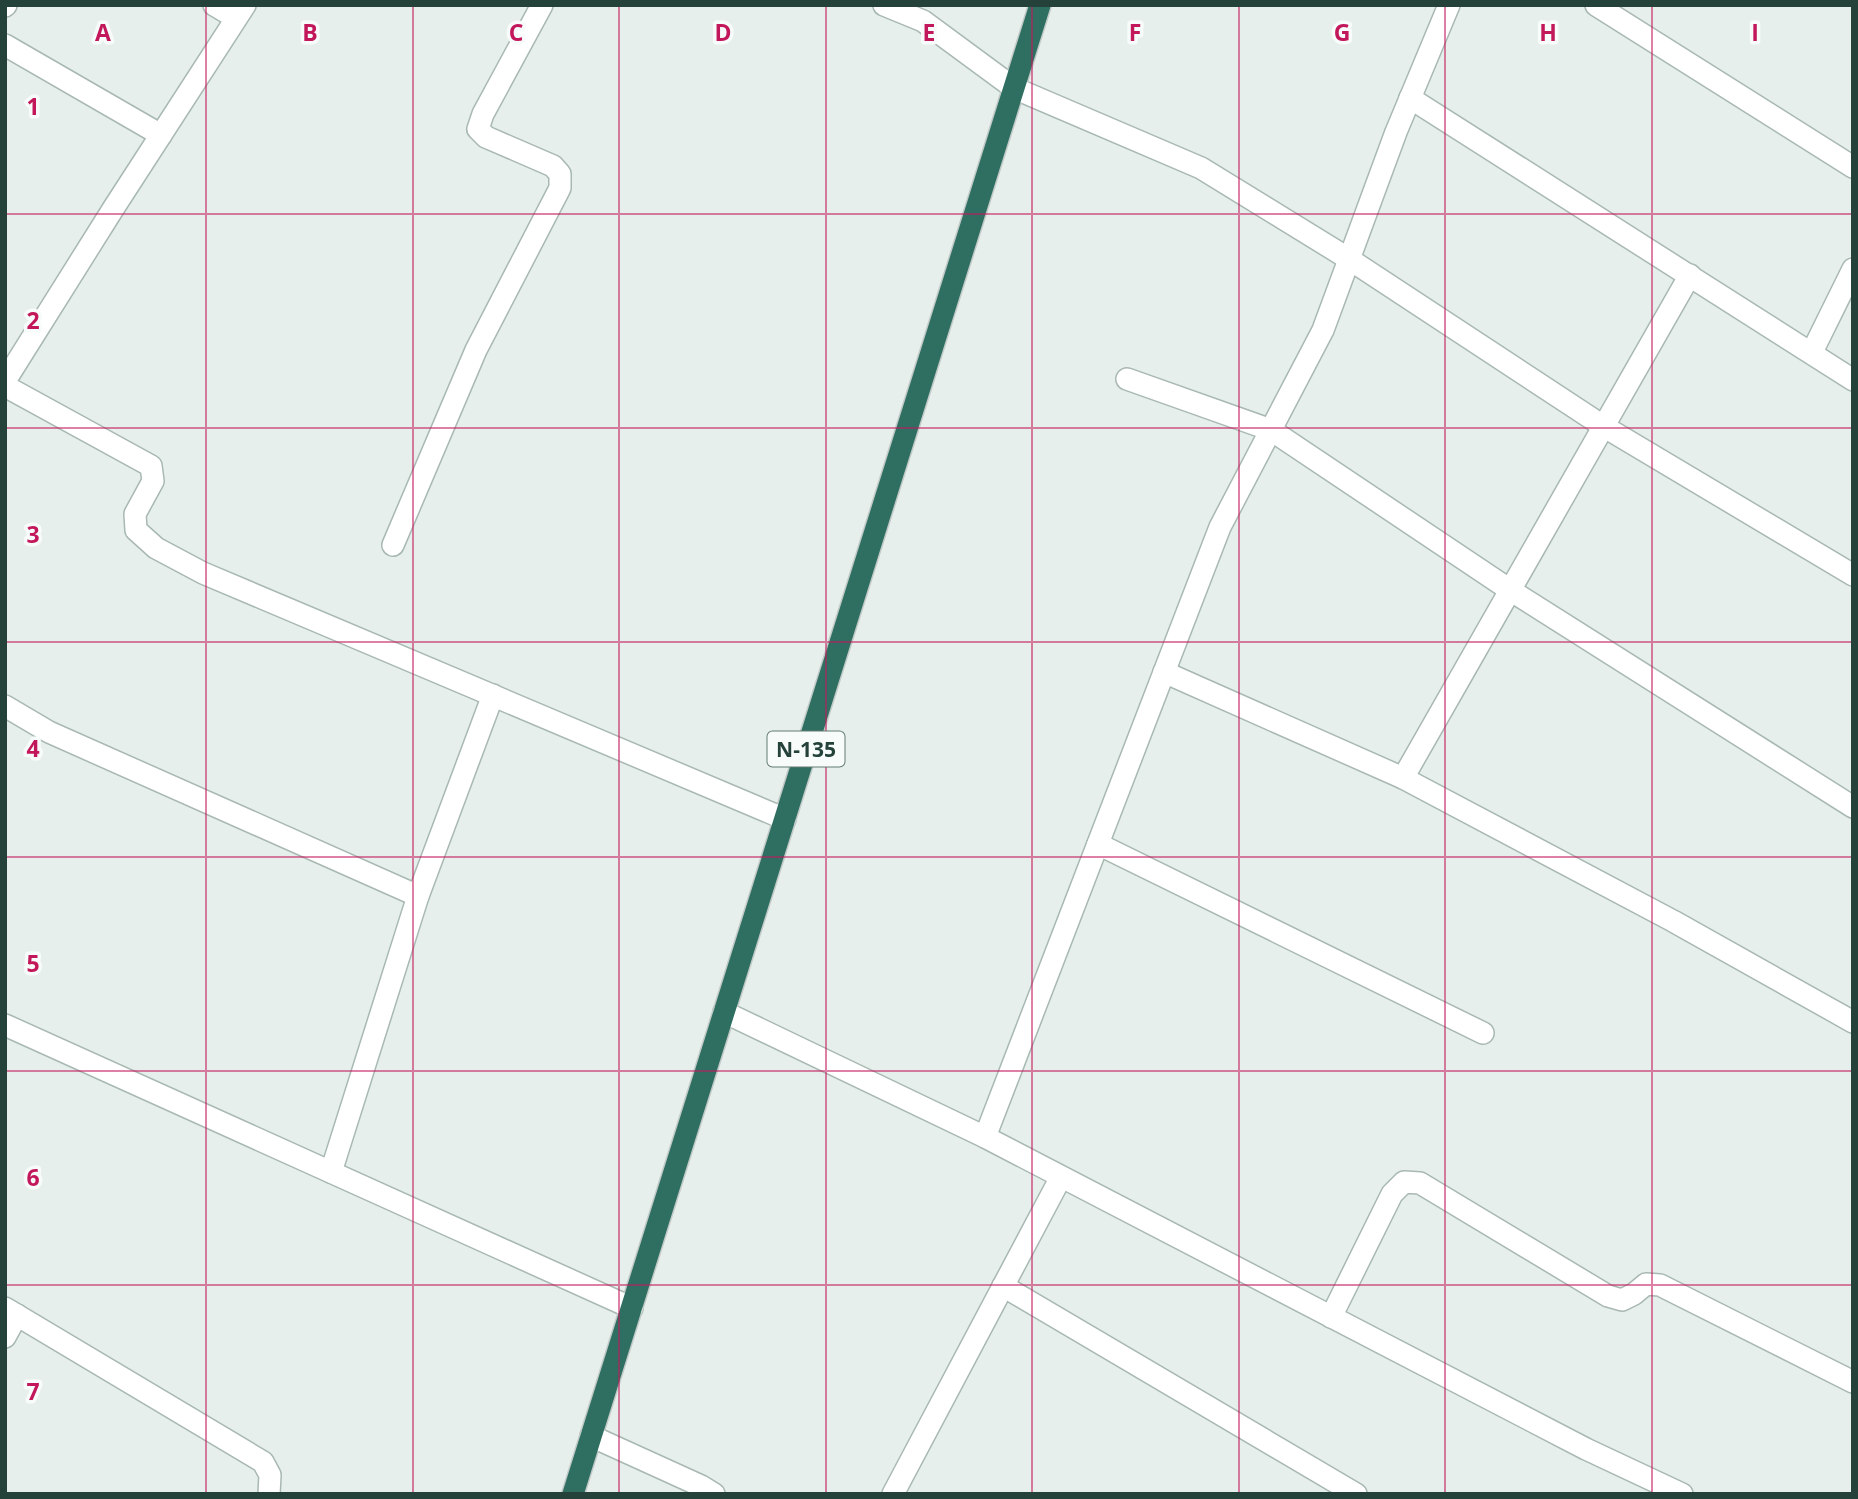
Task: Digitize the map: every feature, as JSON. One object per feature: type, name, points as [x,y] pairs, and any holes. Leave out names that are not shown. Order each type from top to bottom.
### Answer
[{"type":"highway","name":"N-135","points":[[573,1494],[1041,5]]},
{"type":"street","points":[[214,5],[241,12],[5,384],[151,466],[153,481],[135,514],[136,530],[156,548],[203,573],[785,819]]},
{"type":"street","points":[[393,545],[476,350],[560,188],[560,174],[554,166],[486,138],[478,130],[483,114],[542,5]]},
{"type":"street","points":[[884,5],[923,21],[1014,88],[1201,168],[1349,259],[1603,426],[1853,575]]},
{"type":"street","points":[[985,1137],[1220,527],[1323,330],[1396,132],[1449,5]]},
{"type":"street","points":[[1596,5],[1853,167]]},
{"type":"street","points":[[5,44],[161,135]]},
{"type":"street","points":[[1410,98],[1853,380]]},
{"type":"street","points":[[1812,352],[1853,269]]},
{"type":"street","points":[[1403,778],[1690,275]]},
{"type":"street","points":[[1127,379],[1270,430],[1510,590],[1853,807]]},
{"type":"street","points":[[1164,672],[1403,778],[1673,920],[1853,1022]]},
{"type":"street","points":[[331,1172],[418,897],[493,695]]},
{"type":"street","points":[[5,706],[50,732],[418,897]]},
{"type":"street","points":[[1098,844],[1483,1033]]},
{"type":"street","points":[[724,1012],[985,1137],[1586,1449],[1682,1494]]},
{"type":"street","points":[[5,1025],[632,1308]]},
{"type":"street","points":[[893,1494],[1061,1177]]},
{"type":"street","points":[[1331,1317],[1392,1194],[1404,1182],[1420,1183],[1608,1296],[1622,1300],[1646,1284],[1660,1285],[1850,1372]]},
{"type":"street","points":[[1003,1286],[1356,1494]]},
{"type":"street","points":[[5,1336],[11,1311],[263,1462],[270,1475],[269,1494]]},
{"type":"street","points":[[591,1436],[713,1494]]}]
